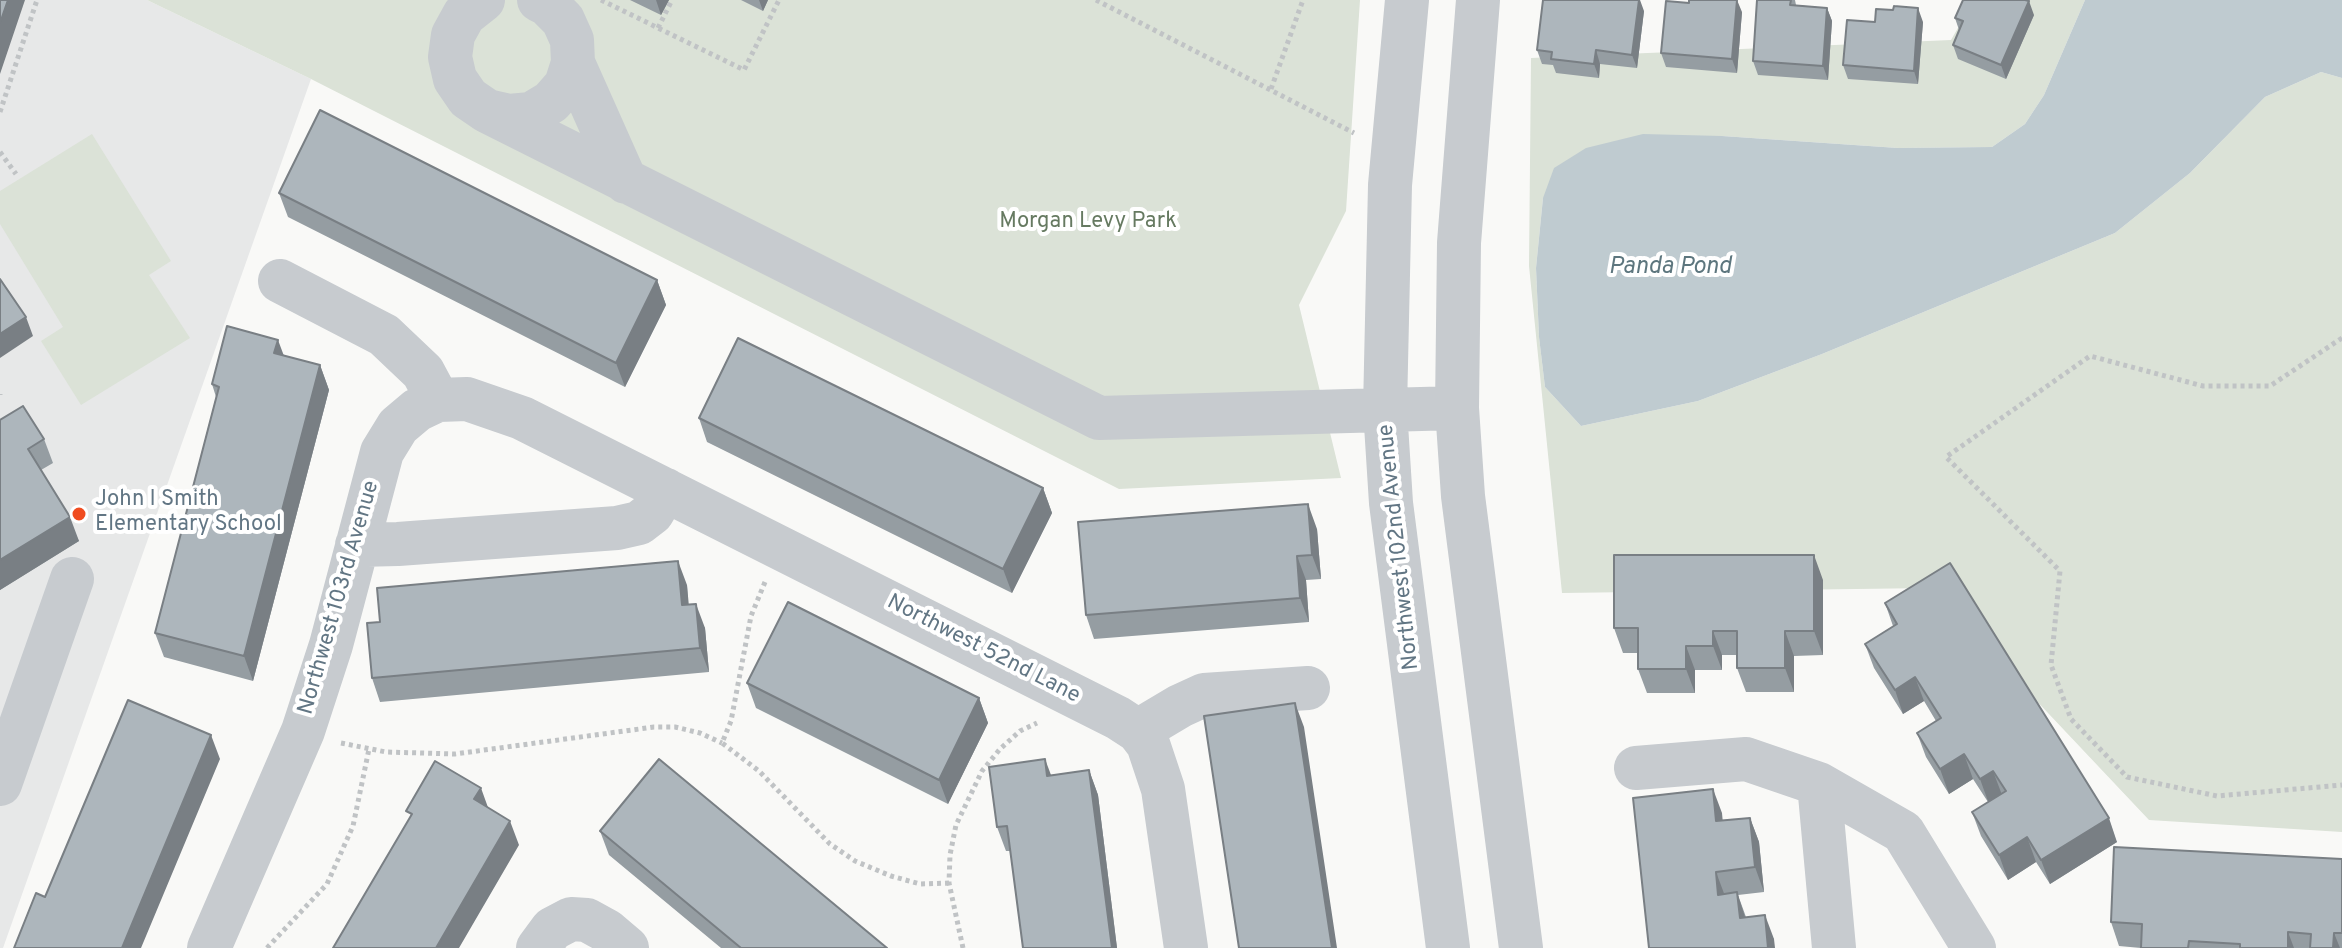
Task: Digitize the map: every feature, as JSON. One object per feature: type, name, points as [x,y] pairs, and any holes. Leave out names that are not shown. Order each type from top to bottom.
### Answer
[{"type":"street","points":[[483,0],[464,15],[453,35],[450,57],[455,79],[468,98],[487,111],[1099,418],[1457,408]]},
{"type":"street","points":[[487,111],[509,116],[531,114],[551,102],[566,85],[573,63],[572,40],[563,20],[539,0]]},
{"type":"street","name":"Northwest 102nd Avenue","points":[[1407,0],[1390,185],[1385,409],[1391,503],[1448,948]]},
{"type":"street","points":[[1478,0],[1459,243],[1457,408],[1463,496],[1521,948]]},
{"type":"street","points":[[573,63],[626,182]]},
{"type":"street","points":[[280,281],[384,335],[423,372],[438,400]]},
{"type":"street","name":"Northwest 52nd Lane","points":[[438,400],[467,399],[497,408],[1079,698],[1138,731]]},
{"type":"street","name":"Northwest 103rd Avenue","points":[[209,948],[303,731],[331,645],[382,452],[398,426],[417,410],[438,400]]},
{"type":"street","points":[[357,545],[617,528],[639,523],[652,513],[666,490]]},
{"type":"street","points":[[0,784],[72,579]]},
{"type":"street","points":[[1186,948],[1163,789],[1148,744],[1138,731],[1204,695],[1308,688]]},
{"type":"street","points":[[1636,768],[1746,759],[1819,784],[1903,832],[1974,948]]},
{"type":"street","points":[[1819,784],[1834,948]]},
{"type":"street","points":[[538,948],[552,929],[571,919],[587,920],[607,931],[627,948]]},
{"type":"path","points":[[0,112],[37,0]]},
{"type":"path","points":[[601,0],[744,70],[779,0]]},
{"type":"path","points":[[658,28],[672,0]]},
{"type":"path","points":[[1096,0],[1360,136]]},
{"type":"path","points":[[1271,89],[1303,0]]},
{"type":"path","points":[[0,152],[16,174]]},
{"type":"path","points":[[2342,338],[2270,386],[2203,386],[2090,356],[1946,457],[2060,571],[2051,665],[2071,719],[2127,777],[2217,796],[2342,785]]},
{"type":"path","points":[[722,743],[731,721],[751,616],[780,548]]},
{"type":"path","points":[[963,948],[949,883],[956,825],[982,771],[1000,749],[1020,731],[1079,698]]},
{"type":"path","points":[[303,731],[369,749],[416,755],[455,754],[654,727],[675,727],[722,743],[770,781],[830,844],[855,861],[920,884],[949,883]]},
{"type":"path","points":[[267,948],[327,884],[353,826],[369,749]]},
{"type":"shaded area","name":"John I Smith Elementary School","points":[[0,0],[147,0],[311,79],[3,948],[0,948]]},
{"type":"green space","name":"Morgan Levy Park","points":[[147,0],[1360,0],[1346,211],[1299,305],[1341,478],[1119,489],[311,79]]},
{"type":"green space","points":[[1974,0],[2085,0],[2044,95],[2025,124],[1992,147],[1898,148],[1722,136],[1543,198],[1536,268],[1545,387],[1581,426],[1698,401],[1822,354],[2115,233],[2190,173],[2265,97],[2321,72],[2342,78],[2342,832],[2149,820],[1930,588],[1562,593],[1529,266],[1531,58],[1951,40]]},
{"type":"green space","points":[[92,134],[171,261],[149,275],[190,338],[81,405],[41,341],[63,327],[0,224],[0,191]]},
{"type":"water","name":"Panda Pond","points":[[2085,0],[2342,0],[2342,78],[2321,72],[2265,97],[2190,173],[2115,233],[1822,354],[1698,401],[1581,426],[1545,387],[1536,268],[1543,198],[1554,168],[1586,148],[1643,134],[1898,148],[1992,147],[2025,124],[2044,95]]},
{"type":"building","points":[[0,0],[8,0],[0,23]]},
{"type":"building","points":[[1543,0],[1639,0],[1632,55],[1596,50],[1594,64],[1551,59],[1552,52],[1537,50]]},
{"type":"building","points":[[1689,0],[1737,0],[1732,59],[1661,53],[1666,1],[1689,3]]},
{"type":"building","points":[[1757,0],[1791,0],[1790,5],[1827,8],[1823,66],[1753,61]]},
{"type":"building","points":[[1963,0],[2029,1],[2001,65],[1953,45],[1963,21],[1955,18]]},
{"type":"building","points":[[1894,6],[1918,8],[1914,71],[1843,65],[1847,20],[1875,22],[1876,9],[1893,10]]},
{"type":"building","points":[[320,110],[657,280],[616,363],[279,193]]},
{"type":"building","points":[[0,279],[26,317],[0,334]]},
{"type":"building","points":[[227,326],[278,340],[274,353],[320,365],[244,656],[155,633],[219,387],[212,384]]},
{"type":"building","points":[[738,338],[1043,488],[1003,569],[699,418]]},
{"type":"building","points":[[23,406],[44,439],[28,449],[70,517],[0,560],[0,420]]},
{"type":"building","points":[[1308,504],[1312,555],[1297,556],[1300,598],[1086,615],[1078,522]]},
{"type":"building","points":[[1614,555],[1814,555],[1814,631],[1785,631],[1785,668],[1737,668],[1737,631],[1713,631],[1713,646],[1686,646],[1686,669],[1638,669],[1638,628],[1614,628]]},
{"type":"building","points":[[678,561],[682,605],[696,604],[700,648],[372,678],[367,623],[380,622],[377,588]]},
{"type":"building","points":[[1950,563],[2109,818],[2041,860],[2027,837],[1999,855],[1972,812],[2006,791],[1993,771],[1980,779],[1964,754],[1940,769],[1917,733],[1941,718],[1915,677],[1895,690],[1865,644],[1897,624],[1885,603]]},
{"type":"building","points":[[788,602],[979,698],[939,780],[747,683]]},
{"type":"building","points":[[128,700],[211,735],[122,948],[14,948],[36,893],[45,897]]},
{"type":"building","points":[[1295,703],[1332,948],[1239,948],[1204,716]]},
{"type":"building","points":[[659,759],[887,948],[741,948],[600,831]]},
{"type":"building","points":[[1045,759],[1047,776],[1089,770],[1112,948],[1023,948],[1007,826],[997,827],[989,767]]},
{"type":"building","points":[[435,761],[481,788],[474,799],[510,821],[436,948],[333,948],[412,814],[406,811]]},
{"type":"building","points":[[1713,789],[1716,821],[1750,818],[1755,867],[1716,872],[1718,895],[1737,892],[1740,918],[1765,915],[1768,948],[1649,948],[1633,798]]},
{"type":"building","points":[[2114,847],[2342,859],[2342,933],[2334,933],[2333,948],[2310,948],[2311,934],[2288,932],[2288,948],[2240,948],[2240,944],[2189,941],[2188,948],[2141,948],[2142,924],[2111,922]]},
{"type":"place","name":"John I Smith Elementary School","points":[[79,514]]}]
